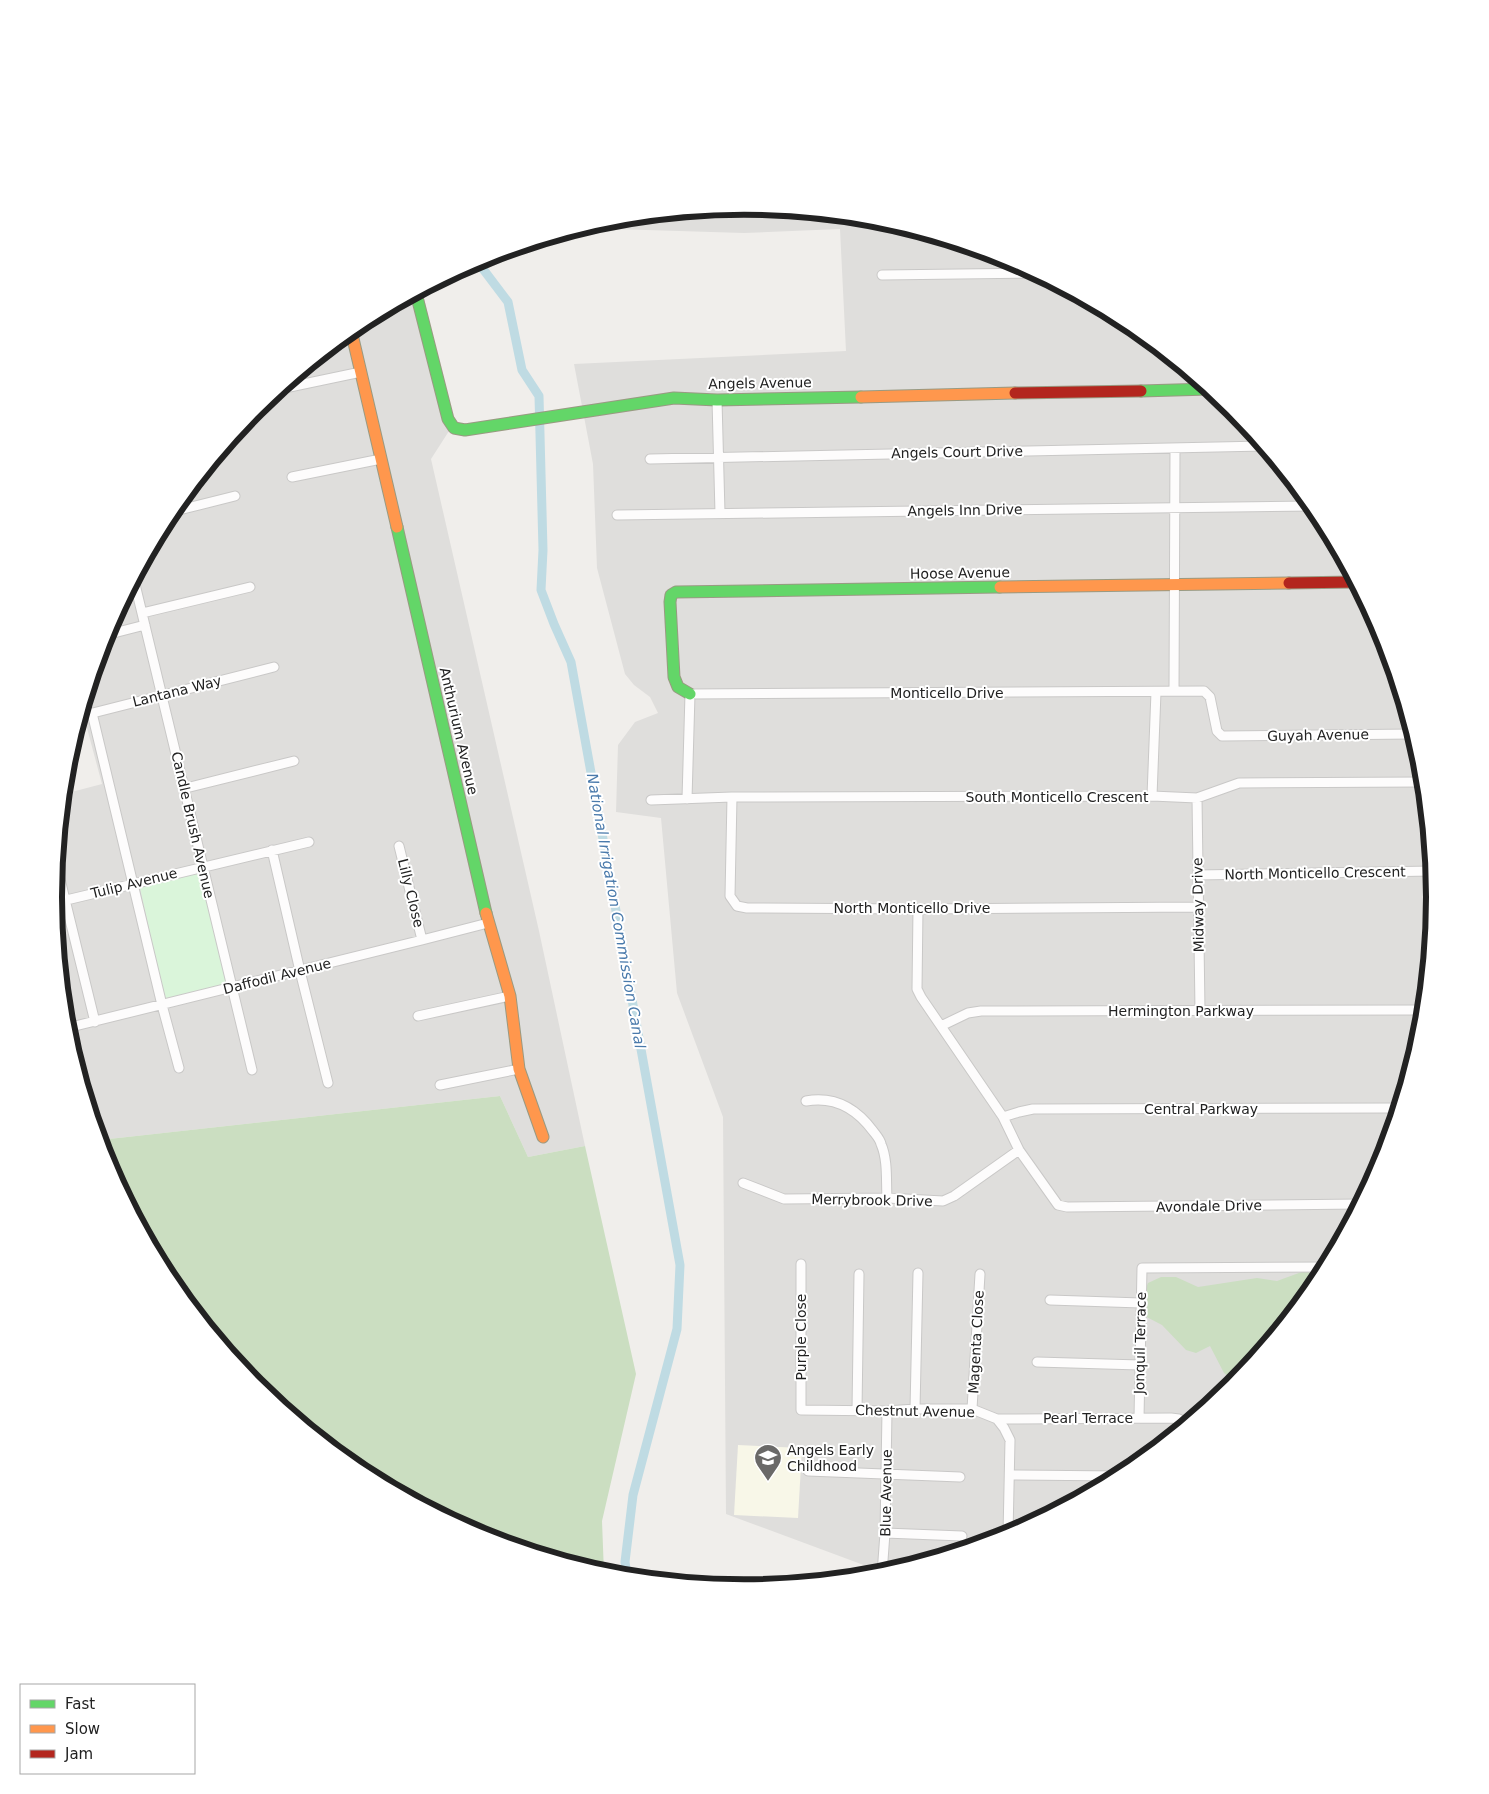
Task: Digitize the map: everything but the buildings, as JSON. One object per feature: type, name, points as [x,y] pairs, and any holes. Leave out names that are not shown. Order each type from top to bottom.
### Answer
[{"type":"street","points":[[882,275],[1019,273]]},
{"type":"street","name":"Angels Avenue","points":[[417,299],[448,418],[454,428],[465,430],[674,398],[717,400],[1200,389]]},
{"type":"street","name":"Anthurium Avenue","points":[[354,339],[488,923],[510,996],[520,1069],[543,1137]]},
{"type":"street","points":[[292,386],[361,372]]},
{"type":"street","points":[[717,400],[720,513]]},
{"type":"street","name":"Angels Court Drive","points":[[650,459],[1256,446]]},
{"type":"street","points":[[1174,691],[1175,448]]},
{"type":"street","points":[[292,477],[381,459]]},
{"type":"street","points":[[184,509],[235,496]]},
{"type":"street","name":"Angels Inn Drive","points":[[618,515],[1303,506]]},
{"type":"street","name":"Hoose Avenue","points":[[690,694],[678,687],[674,677],[670,602],[671,595],[676,592],[1349,582]]},
{"type":"street","points":[[142,613],[250,587]]},
{"type":"street","name":"Candle Brush Avenue","points":[[136,589],[186,788],[252,1070]]},
{"type":"street","points":[[116,633],[145,625]]},
{"type":"street","name":"Lantana Way","points":[[88,714],[274,667]]},
{"type":"street","name":"Monticello Drive","points":[[690,694],[1204,691],[1210,697],[1216,731],[1222,736]]},
{"type":"street","points":[[1152,796],[1156,692]]},
{"type":"street","points":[[687,799],[690,694]]},
{"type":"street","points":[[92,713],[162,1005],[179,1068]]},
{"type":"street","name":"Guyah Avenue","points":[[1222,736],[1406,734]]},
{"type":"street","points":[[186,788],[294,761]]},
{"type":"street","name":"South Monticello Crescent","points":[[651,800],[732,797],[1152,796],[1197,798],[1239,783],[1416,782]]},
{"type":"street","name":"North Monticello Drive","points":[[732,797],[730,896],[737,906],[747,908],[918,909],[1198,907]]},
{"type":"street","name":"Midway Drive","points":[[1197,798],[1200,1011]]},
{"type":"street","name":"Tulip Avenue","points":[[65,900],[309,842]]},
{"type":"street","name":"Lilly Close","points":[[399,846],[422,940]]},
{"type":"street","points":[[272,850],[328,1083]]},
{"type":"street","name":"North Monticello Crescent","points":[[1198,875],[1425,871]]},
{"type":"street","points":[[62,889],[95,1022]]},
{"type":"street","points":[[918,909],[917,989],[920,997],[1004,1117],[1020,1150]]},
{"type":"street","name":"Daffodil Avenue","points":[[75,1026],[488,923]]},
{"type":"street","points":[[418,1016],[510,996]]},
{"type":"street","name":"Hermington Parkway","points":[[941,1026],[968,1013],[981,1010],[1417,1010]]},
{"type":"street","points":[[440,1085],[520,1069]]},
{"type":"street","points":[[806,1101],[820,1099],[838,1102],[857,1113],[868,1124],[881,1143],[885,1157],[887,1198]]},
{"type":"street","name":"Central Parkway","points":[[1004,1117],[1033,1110],[1392,1108]]},
{"type":"street","name":"Merrybrook Drive","points":[[742,1183],[784,1199],[887,1198],[942,1201],[954,1196],[1020,1150]]},
{"type":"street","name":"Avondale Drive","points":[[1020,1150],[1058,1205],[1077,1207],[1353,1204]]},
{"type":"street","name":"Purple Close","points":[[800,1264],[801,1410]]},
{"type":"street","name":"Jonquil Terrace","points":[[1139,1418],[1142,1268],[1317,1267]]},
{"type":"street","points":[[914,1409],[918,1273]]},
{"type":"street","points":[[857,1410],[859,1274]]},
{"type":"street","name":"Magenta Close","points":[[972,1409],[980,1274]]},
{"type":"street","points":[[1050,1300],[1141,1303]]},
{"type":"street","points":[[1037,1362],[1140,1365]]},
{"type":"street","name":"Chestnut Avenue","points":[[801,1410],[887,1411],[972,1409],[997,1419]]},
{"type":"street","name":"Blue Avenue","points":[[883,1565],[886,1533],[887,1411]]},
{"type":"street","name":"Pearl Terrace","points":[[997,1419],[1139,1418],[1178,1423]]},
{"type":"street","points":[[997,1419],[1010,1440],[1010,1525]]},
{"type":"street","points":[[808,1471],[960,1477]]},
{"type":"street","points":[[1010,1475],[1105,1475]]},
{"type":"street","points":[[886,1533],[962,1536]]},
{"type":"shaded area","points":[[700,216],[789,216],[878,228],[921,238],[964,251],[1005,267],[1046,285],[1086,306],[1160,356],[1194,384],[1227,415],[1286,482],[1312,518],[1356,595],[1375,636],[1403,720],[1421,808],[1425,852],[1425,942],[1421,986],[1403,1074],[1375,1158],[1356,1199],[1312,1276],[1286,1312],[1227,1379],[1194,1410],[1160,1438],[1085,1488],[1046,1509],[964,1543],[921,1556],[869,1567],[726,1514],[723,1117],[677,993],[661,818],[616,812],[618,745],[635,722],[658,713],[650,697],[634,685],[625,674],[597,568],[593,464],[574,364],[846,351],[840,229],[744,233],[608,229]]},
{"type":"shaded area","points":[[423,296],[449,431],[431,459],[539,931],[585,1146],[528,1157],[500,1096],[107,1139],[86,1074],[76,1030],[68,986],[62,897],[64,852],[71,792],[102,784],[86,720],[114,636],[133,595],[177,518],[232,447],[295,384],[329,356],[366,330]]},
{"type":"shaded area","name":"Angels Early Childhood","points":[[738,1445],[802,1448],[798,1518],[734,1515]]},
{"type":"green space","points":[[202,872],[231,990],[166,1005],[140,888]]},
{"type":"green space","points":[[500,1096],[528,1157],[585,1146],[636,1374],[602,1521],[604,1564],[525,1543],[443,1509],[403,1488],[366,1464],[329,1438],[295,1410],[232,1347],[177,1276],[133,1199],[107,1139]]},
{"type":"green space","points":[[1317,1268],[1286,1312],[1229,1377],[1224,1373],[1210,1346],[1196,1353],[1186,1350],[1162,1325],[1137,1312],[1148,1283],[1161,1277],[1176,1277],[1198,1287],[1257,1278],[1277,1281]]},
{"type":"waterway","name":"National Irrigation Commission Canal","points":[[482,268],[508,302],[522,370],[539,396],[543,550],[541,590],[571,662],[680,1265],[677,1329],[633,1495],[625,1562],[626,1568]]},
{"type":"traffic: fast","points":[[417,299],[448,419],[454,428],[465,430],[674,398],[717,400],[861,397]]},
{"type":"traffic: fast","points":[[1141,391],[1200,389]]},
{"type":"traffic: fast","points":[[397,527],[486,913]]},
{"type":"traffic: fast","points":[[690,694],[678,687],[674,677],[670,602],[671,595],[676,592],[1000,587]]},
{"type":"traffic: slow","points":[[353,339],[397,527]]},
{"type":"traffic: slow","points":[[861,397],[1015,393]]},
{"type":"traffic: slow","points":[[1000,587],[1289,583]]},
{"type":"traffic: slow","points":[[486,913],[510,996],[519,1069],[543,1137]]},
{"type":"traffic: jam","points":[[1015,393],[1141,391]]},
{"type":"traffic: jam","points":[[1289,583],[1349,582]]},
{"type":"place","name":"Angels Early Childhood","points":[[768,1482]]}]
